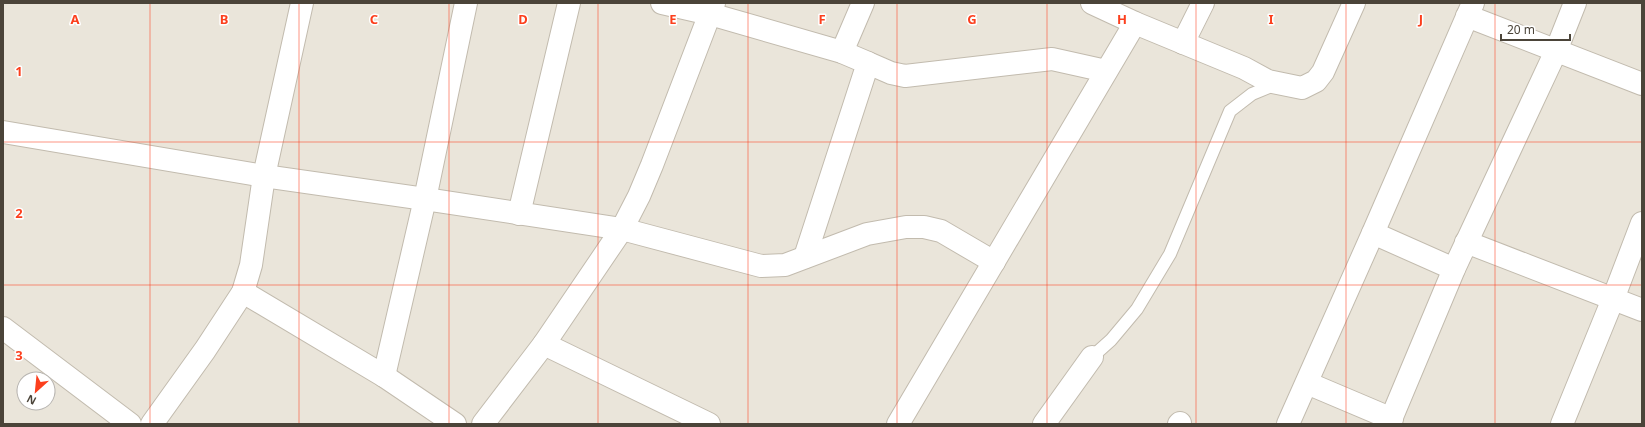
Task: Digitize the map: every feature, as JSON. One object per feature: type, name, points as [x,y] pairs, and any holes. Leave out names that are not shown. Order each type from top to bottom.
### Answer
[{"type":"street","points":[[152,424],[244,292],[251,265],[264,176],[302,3]]},
{"type":"street","points":[[384,376],[425,198],[466,3]]},
{"type":"street","points":[[519,214],[569,3]]},
{"type":"street","points":[[662,3],[712,9],[842,52],[891,73],[905,76],[1052,60],[1106,71]]},
{"type":"street","points":[[842,52],[863,3]]},
{"type":"street","points":[[1092,3],[1135,23],[1244,68],[1268,81],[1302,88],[1316,81],[1323,72],[1354,3]]},
{"type":"street","points":[[1182,43],[1203,3]]},
{"type":"street","points":[[1307,383],[1390,421],[1454,269],[1556,51],[1575,3]]},
{"type":"street","points":[[483,424],[544,344],[622,229],[639,196],[649,172],[712,9]]},
{"type":"street","points":[[1288,424],[1374,233],[1470,10],[1556,51],[1642,84]]},
{"type":"street","points":[[898,424],[1135,23]]},
{"type":"street","points":[[805,257],[868,63]]},
{"type":"street","points":[[3,132],[264,176],[425,198],[622,229],[761,266],[785,265],[867,234],[906,227],[924,227],[941,231],[994,262]]},
{"type":"street","points":[[1563,424],[1642,223]]},
{"type":"street","points":[[1374,233],[1454,269]]},
{"type":"street","points":[[1466,242],[1642,310]]},
{"type":"street","points":[[244,292],[384,376],[455,424]]},
{"type":"street","points":[[3,328],[130,424]]},
{"type":"street","points":[[544,344],[709,424]]},
{"type":"street","points":[[1044,424],[1092,357]]},
{"type":"lane","points":[[1092,357],[1111,340],[1138,309],[1170,254],[1230,111],[1252,94],[1279,83]]},
{"type":"shaded area","points":[[3,3],[1642,3],[1642,424],[3,424]]}]
